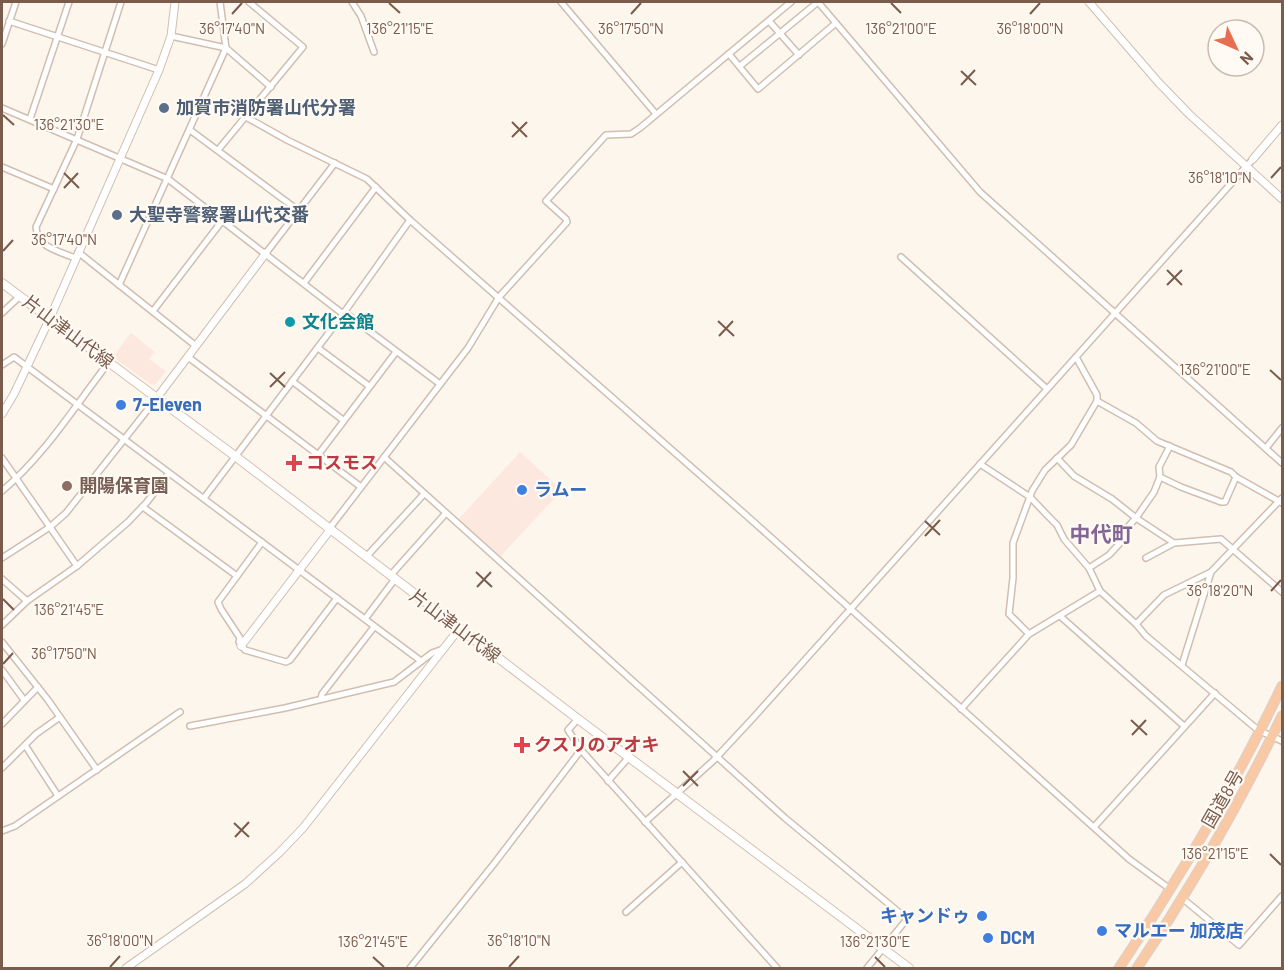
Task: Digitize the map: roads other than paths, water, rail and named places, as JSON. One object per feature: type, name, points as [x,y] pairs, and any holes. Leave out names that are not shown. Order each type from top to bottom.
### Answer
[{"type":"highway","name":"国道8号","points":[[1119,969],[1170,889],[1261,731],[1282,686]]},
{"type":"highway","name":"国道8号","points":[[1137,969],[1182,898],[1282,716]]},
{"type":"main road","name":"片山津山代線","points":[[2,283],[234,456],[909,969]]},
{"type":"street","points":[[2,44],[16,2]]},
{"type":"street","points":[[30,119],[69,2]]},
{"type":"street","points":[[121,2],[77,140],[36,227],[36,234],[40,242],[46,246],[76,255],[119,285],[196,346]]},
{"type":"street","points":[[2,414],[51,318],[76,255],[159,70],[171,36],[175,2]]},
{"type":"street","points":[[119,285],[226,48],[219,2]]},
{"type":"street","points":[[218,150],[303,47],[249,2]]},
{"type":"street","points":[[352,2],[361,16],[374,52]]},
{"type":"street","points":[[561,2],[656,114]]},
{"type":"street","points":[[241,646],[468,348],[499,297],[567,222],[546,201],[606,135],[631,134],[791,2]]},
{"type":"street","points":[[740,66],[818,2],[980,192],[1282,463]]},
{"type":"street","points":[[1089,2],[1159,83],[1282,199]]},
{"type":"street","points":[[9,21],[159,70]]},
{"type":"street","points":[[769,21],[798,55]]},
{"type":"street","points":[[729,54],[758,88],[836,23]]},
{"type":"street","points":[[171,36],[226,48],[271,87]]},
{"type":"street","points":[[2,108],[168,179],[440,384]]},
{"type":"street","points":[[246,117],[367,179],[410,220],[740,510],[1141,869],[1170,889]]},
{"type":"street","points":[[645,822],[717,756],[1282,125]]},
{"type":"street","points":[[190,130],[299,211]]},
{"type":"street","points":[[2,558],[50,527],[73,506],[335,163]]},
{"type":"street","points":[[2,167],[54,189]]},
{"type":"street","points":[[304,283],[376,187]]},
{"type":"street","points":[[204,498],[344,313],[410,220]]},
{"type":"street","points":[[153,311],[222,221]]},
{"type":"street","points":[[901,257],[1046,388]]},
{"type":"street","points":[[2,314],[20,296]]},
{"type":"street","points":[[318,348],[369,386]]},
{"type":"street","points":[[318,455],[396,352]]},
{"type":"street","points":[[2,365],[14,357],[421,661]]},
{"type":"street","points":[[188,357],[361,487]]},
{"type":"street","points":[[1029,634],[1010,614],[1013,543],[1039,477],[1071,445],[1097,401],[1097,395],[1076,357]]},
{"type":"street","points":[[2,491],[38,455],[109,362]]},
{"type":"street","points":[[292,381],[343,420]]},
{"type":"street","points":[[1097,401],[1136,423],[1157,441],[1231,472],[1236,477],[1281,501],[1211,572],[1164,595],[1136,624]]},
{"type":"street","points":[[1266,448],[1282,428]]},
{"type":"street","points":[[1089,568],[1109,555],[1120,543],[1125,530],[1136,519],[1154,492],[1160,477],[1160,467],[1170,446]]},
{"type":"street","points":[[384,457],[785,818],[907,919],[867,969]]},
{"type":"street","points":[[2,458],[77,566]]},
{"type":"street","points":[[1057,458],[1074,476],[1112,499],[1136,519],[1174,543]]},
{"type":"street","points":[[980,464],[1030,496],[1057,525],[1064,539],[1089,568],[1100,591],[1146,636],[1261,731],[1282,741]]},
{"type":"street","points":[[2,625],[27,601],[77,566],[143,507],[169,473]]},
{"type":"street","points":[[1160,477],[1210,498],[1226,502],[1236,477]]},
{"type":"street","points":[[366,557],[424,494]]},
{"type":"street","points":[[143,507],[237,576]]},
{"type":"street","points":[[365,620],[392,578],[446,513]]},
{"type":"street","points":[[1146,558],[1174,543],[1221,539],[1282,592]]},
{"type":"street","points":[[262,542],[218,602],[245,650],[286,662],[290,660],[337,598]]},
{"type":"street","points":[[1182,665],[1211,572]]},
{"type":"street","points":[[2,579],[27,601]]},
{"type":"street","points":[[961,709],[1029,634],[1100,591]]},
{"type":"street","points":[[1060,616],[1184,726]]},
{"type":"street","points":[[321,699],[322,694],[374,627]]},
{"type":"street","points":[[126,969],[245,884],[279,853],[303,828],[459,629]]},
{"type":"street","points":[[2,642],[38,687],[97,770]]},
{"type":"street","points":[[190,726],[285,708],[394,682],[432,652],[444,649]]},
{"type":"street","points":[[2,670],[24,700]]},
{"type":"street","points":[[407,673],[417,684]]},
{"type":"street","points":[[3,721],[38,687]]},
{"type":"street","points":[[1094,827],[1215,693]]},
{"type":"street","points":[[2,830],[15,826],[180,712]]},
{"type":"street","points":[[2,768],[25,745],[60,717]]},
{"type":"street","points":[[578,719],[568,730],[581,750],[777,969]]},
{"type":"street","points":[[25,745],[58,796]]},
{"type":"street","points":[[410,969],[581,750]]},
{"type":"street","points":[[609,781],[629,757]]},
{"type":"street","points":[[626,912],[682,862]]},
{"type":"street","points":[[1182,898],[1239,945],[1282,896]]},
{"type":"place","name":"加賀市消防署山代分署","points":[[164,108]]},
{"type":"place","name":"大聖寺警察署山代交番","points":[[117,215]]},
{"type":"place","name":"文化会館","points":[[290,322]]},
{"type":"place","name":"7-Eleven","points":[[121,405]]},
{"type":"place","name":"コスモス","points":[[294,463]]},
{"type":"place","name":"開陽保育園","points":[[67,486]]},
{"type":"place","name":"ラムー","points":[[522,490]]},
{"type":"place","name":"クスリのアオキ","points":[[522,745]]},
{"type":"place","name":"キャンドゥ","points":[[982,916]]},
{"type":"place","name":"マルエー 加茂店","points":[[1102,931]]},
{"type":"place","name":"DCM","points":[[988,938]]},
{"type":"district","name":"中代町","points":[[1101,535]]}]
